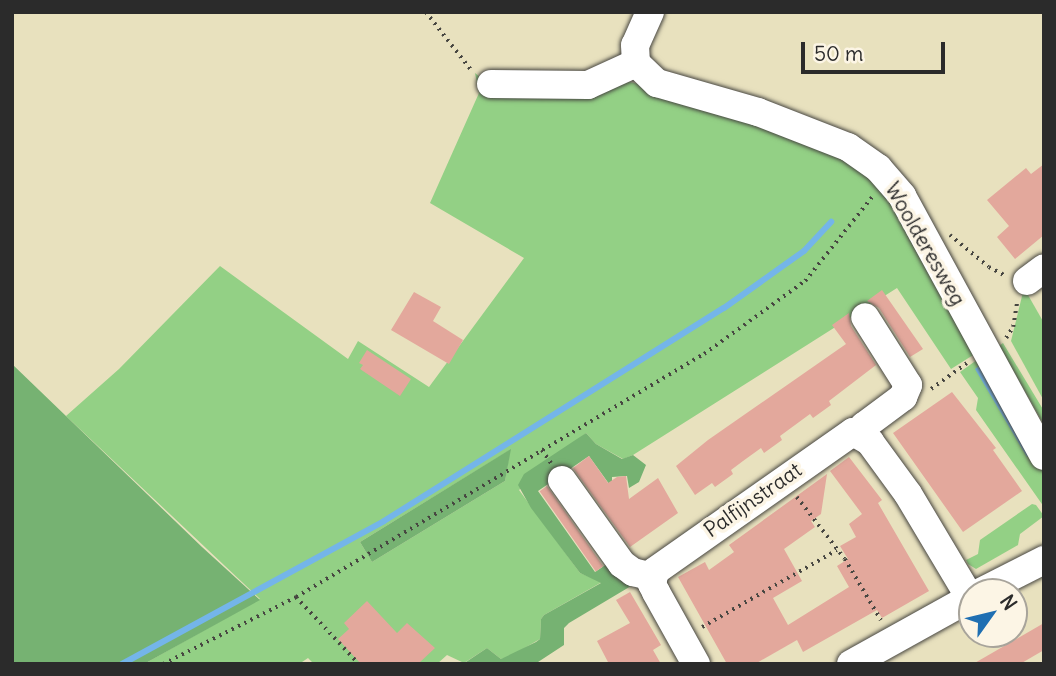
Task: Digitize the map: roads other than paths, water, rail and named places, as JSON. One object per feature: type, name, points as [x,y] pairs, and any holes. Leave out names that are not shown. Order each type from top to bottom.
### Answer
[{"type":"street","points":[[491,84],[587,85],[636,63],[635,46],[650,12]]},
{"type":"street","name":"Woolderesweg","points":[[636,63],[657,83],[745,108],[848,147],[878,168],[902,196],[1044,456]]},
{"type":"street","name":"Palfijnstraat","points":[[653,577],[661,565],[846,435],[859,433],[864,426],[903,397],[908,384],[906,377],[865,317]]},
{"type":"street","points":[[859,433],[870,442],[908,494],[963,578]]},
{"type":"street","points":[[562,480],[622,564],[633,572],[653,577],[656,592],[696,664]]},
{"type":"street","points":[[1008,578],[1044,560]]},
{"type":"street","points":[[851,664],[958,604]]},
{"type":"water","points":[[979,366],[1028,455],[1027,457],[975,369]]},
{"type":"waterway","points":[[122,664],[384,521],[724,308],[804,251],[831,222]]}]
